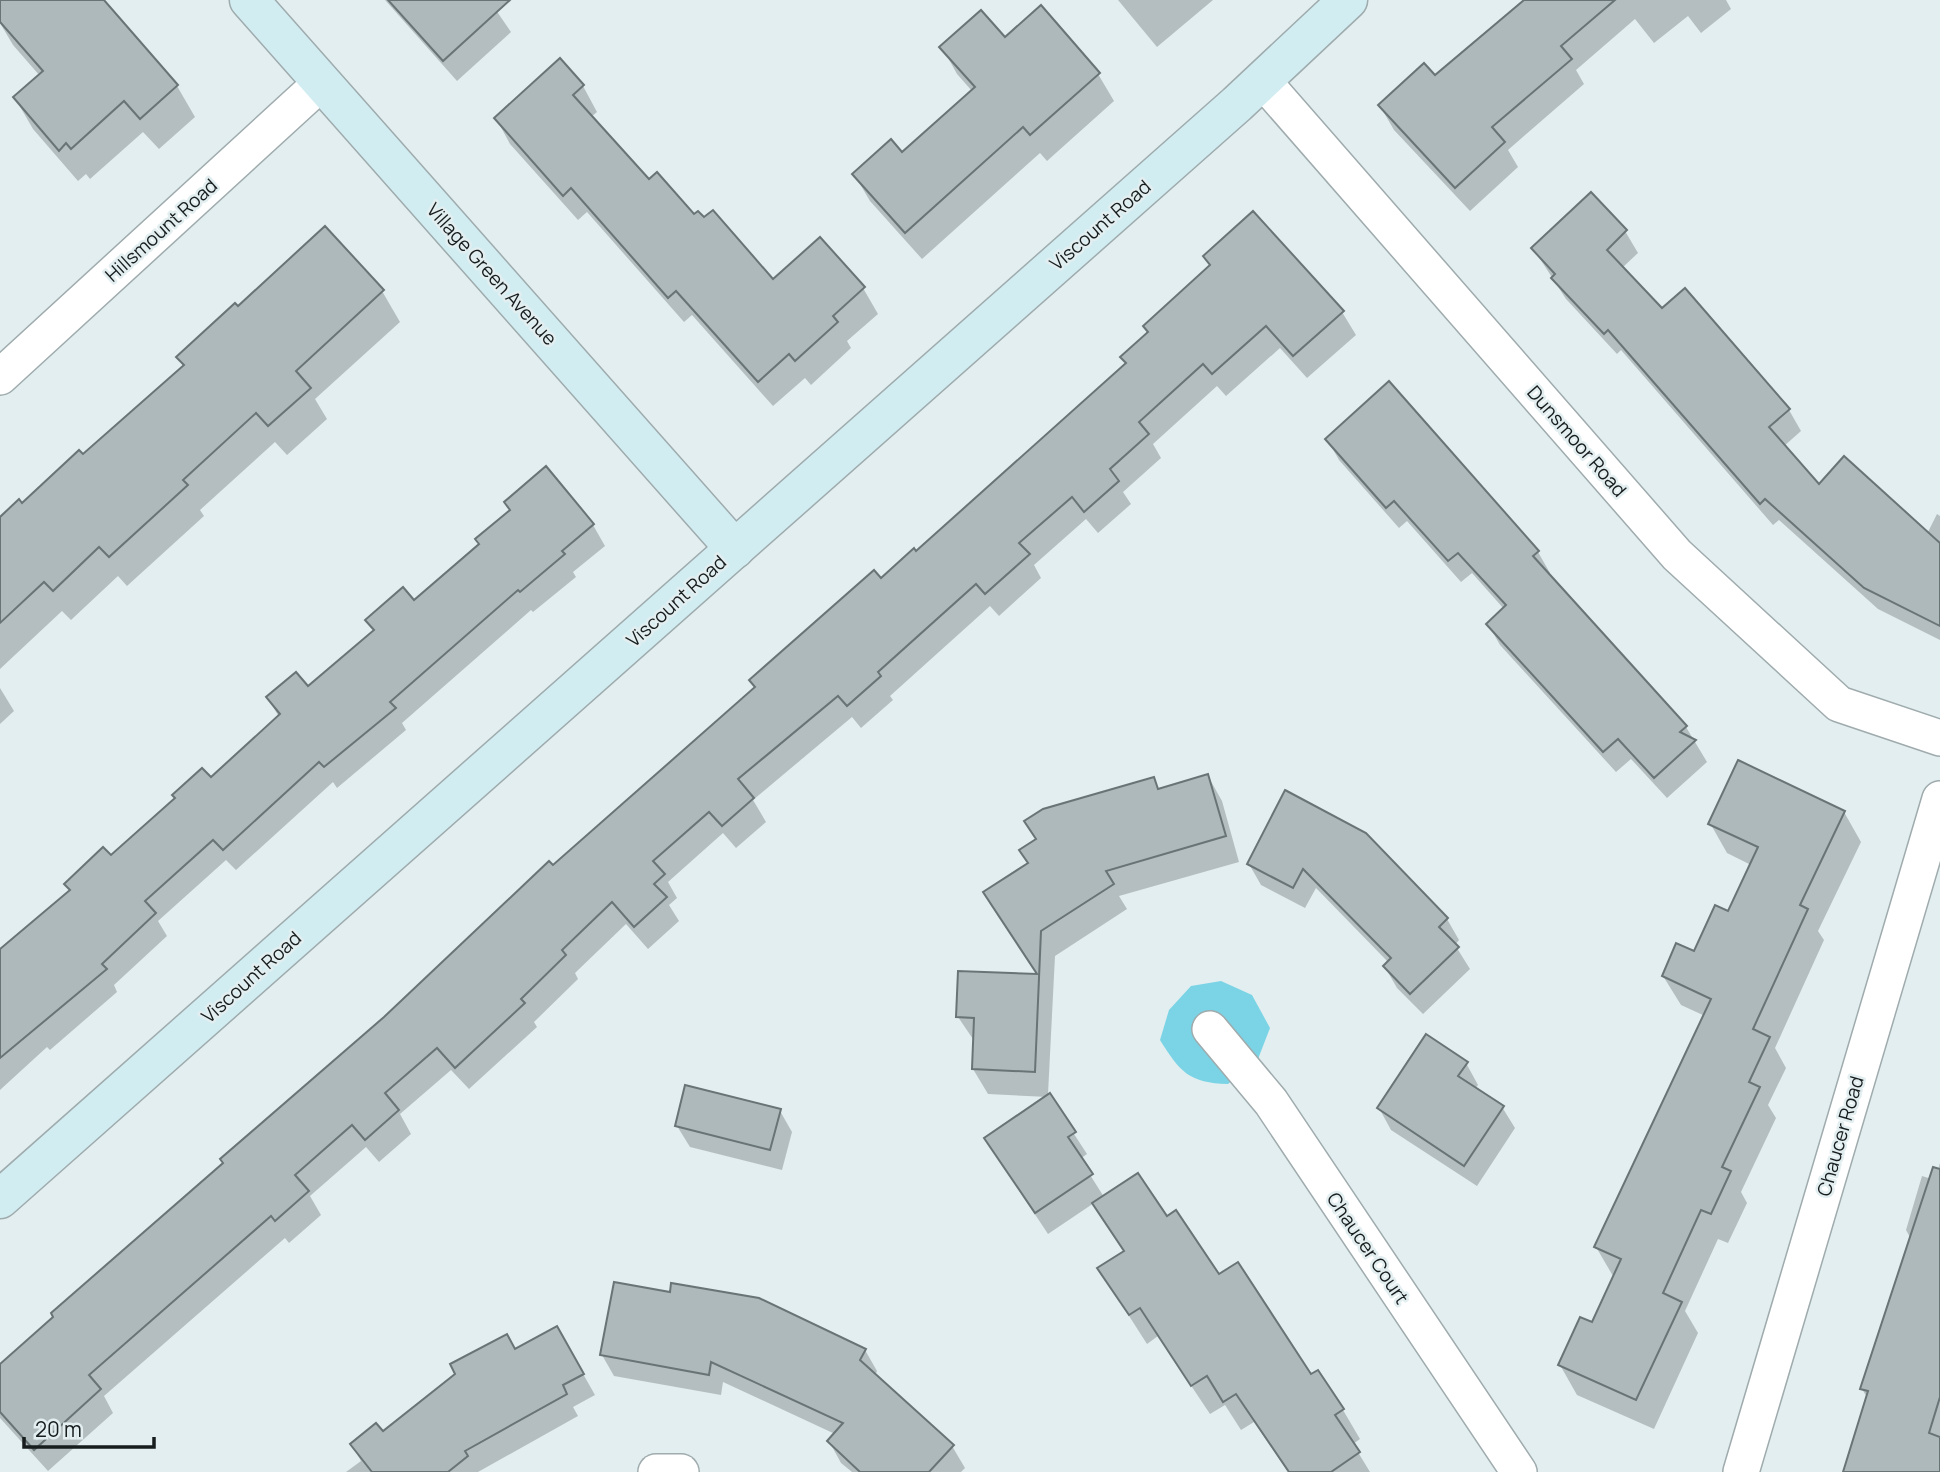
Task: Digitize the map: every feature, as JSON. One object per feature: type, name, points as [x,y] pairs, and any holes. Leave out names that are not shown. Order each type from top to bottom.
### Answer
[{"type":"street","name":"Village Green Avenue","points":[[249,0],[735,549]]},
{"type":"street","name":"Viscount Road","points":[[0,1199],[1263,81],[1348,0]]},
{"type":"street","name":"Dunsmoor Road","points":[[1263,81],[1677,555],[1839,704],[1940,738]]},
{"type":"street","name":"Hillsmount Road","points":[[0,377],[322,82]]},
{"type":"street","name":"Chaucer Road","points":[[1741,1472],[1940,799]]},
{"type":"street","name":"Chaucer Court","points":[[1210,1029],[1271,1102],[1519,1472]]},
{"type":"street","points":[[656,1472],[681,1472]]},
{"type":"shaded area","points":[[1221,981],[1252,995],[1270,1028],[1258,1059],[1228,1084],[1204,1081],[1187,1074],[1160,1040],[1169,1010],[1191,986]]},
{"type":"building","points":[[0,0],[104,0],[178,85],[140,119],[124,101],[71,149],[66,143],[59,151],[13,97],[43,71],[0,22]]},
{"type":"building","points":[[388,0],[510,0],[443,61]]},
{"type":"building","points":[[1524,0],[1615,0],[1561,46],[1572,59],[1492,127],[1505,142],[1455,188],[1378,105],[1424,63],[1435,75]]},
{"type":"building","points":[[1041,5],[1100,73],[1030,135],[1023,127],[905,233],[852,174],[891,139],[902,152],[975,87],[939,47],[981,10],[1005,37]]},
{"type":"building","points":[[560,58],[584,85],[573,95],[649,179],[657,172],[694,214],[698,211],[704,217],[713,210],[773,279],[820,237],[865,287],[833,316],[838,322],[795,361],[789,354],[758,382],[676,291],[668,298],[571,188],[563,196],[494,118]]},
{"type":"building","points":[[1591,192],[1627,230],[1607,250],[1662,308],[1685,288],[1790,409],[1769,427],[1819,484],[1844,456],[1940,543],[1940,626],[1864,588],[1765,499],[1760,504],[1608,330],[1604,334],[1551,278],[1555,274],[1531,248]]},
{"type":"building","points":[[1253,211],[1344,311],[1293,356],[1266,326],[1212,374],[1203,364],[1139,422],[1149,434],[1110,469],[1119,481],[1084,512],[1072,497],[1019,543],[1030,554],[985,594],[976,584],[878,672],[881,676],[847,706],[838,696],[738,779],[754,798],[722,826],[709,812],[653,861],[665,874],[654,884],[667,897],[634,927],[612,902],[562,950],[566,955],[521,999],[525,1003],[455,1068],[437,1048],[385,1093],[399,1110],[365,1140],[352,1125],[295,1175],[309,1191],[275,1221],[271,1216],[89,1375],[101,1389],[34,1450],[0,1412],[0,1364],[53,1317],[51,1313],[223,1163],[220,1159],[384,1017],[549,861],[553,865],[755,687],[749,680],[874,570],[881,578],[914,548],[916,551],[1126,363],[1120,357],[1148,332],[1143,326],[1210,265],[1203,256]]},
{"type":"building","points":[[325,226],[384,290],[296,371],[311,388],[268,426],[256,413],[183,480],[188,485],[109,557],[99,547],[53,591],[44,582],[0,623],[0,517],[19,499],[22,503],[79,450],[83,454],[184,365],[176,357],[235,303],[238,306]]},
{"type":"building","points":[[1389,381],[1539,551],[1533,556],[1687,726],[1680,732],[1696,740],[1654,778],[1618,739],[1603,752],[1486,624],[1506,605],[1458,553],[1448,561],[1394,501],[1386,508],[1325,439]]},
{"type":"building","points":[[546,466],[594,524],[562,551],[565,554],[520,592],[518,590],[390,702],[396,708],[324,767],[319,762],[223,850],[213,840],[145,901],[156,913],[102,964],[107,969],[0,1058],[0,949],[70,890],[64,884],[103,847],[111,855],[175,798],[172,795],[202,768],[211,777],[280,714],[266,697],[296,672],[308,686],[374,630],[365,620],[403,587],[414,600],[479,544],[475,539],[510,510],[504,502]]},
{"type":"building","points":[[1738,760],[1845,811],[1800,905],[1808,909],[1753,1029],[1770,1037],[1749,1082],[1760,1087],[1722,1167],[1731,1171],[1711,1214],[1701,1210],[1663,1293],[1682,1302],[1636,1400],[1558,1365],[1580,1317],[1592,1322],[1621,1259],[1594,1247],[1711,999],[1662,976],[1676,943],[1694,951],[1715,905],[1728,911],[1758,847],[1708,824]]},
{"type":"building","points":[[1208,774],[1226,836],[1106,871],[1114,884],[1041,931],[1035,1072],[972,1069],[974,1018],[956,1017],[958,971],[1037,974],[983,892],[1028,863],[1019,850],[1036,839],[1024,821],[1043,809],[1154,777],[1158,789]]},
{"type":"building","points":[[1285,790],[1366,833],[1448,918],[1439,927],[1459,947],[1410,994],[1383,966],[1391,958],[1303,869],[1293,888],[1247,864]]},
{"type":"building","points":[[1426,1034],[1468,1062],[1458,1076],[1504,1106],[1464,1166],[1377,1108]]},
{"type":"building","points":[[685,1085],[781,1109],[770,1150],[675,1126]]},
{"type":"building","points":[[1050,1093],[1076,1132],[1068,1137],[1093,1174],[1035,1213],[984,1138]]},
{"type":"building","points":[[1933,1167],[1940,1169],[1940,1397],[1929,1433],[1940,1437],[1940,1472],[1843,1472],[1868,1391],[1860,1389]]},
{"type":"building","points":[[1138,1173],[1167,1216],[1176,1210],[1219,1274],[1238,1262],[1311,1374],[1318,1370],[1344,1409],[1335,1415],[1360,1452],[1331,1472],[1289,1472],[1236,1394],[1223,1402],[1207,1376],[1191,1386],[1140,1308],[1129,1315],[1097,1268],[1124,1251],[1092,1203]]},
{"type":"building","points":[[614,1282],[670,1292],[671,1283],[759,1298],[866,1349],[860,1360],[954,1445],[929,1472],[860,1472],[827,1441],[843,1423],[711,1362],[709,1375],[600,1355]]},
{"type":"building","points":[[557,1326],[584,1374],[563,1385],[567,1394],[465,1451],[468,1456],[448,1472],[372,1472],[350,1444],[376,1423],[383,1431],[455,1374],[450,1364],[507,1334],[515,1349]]}]
